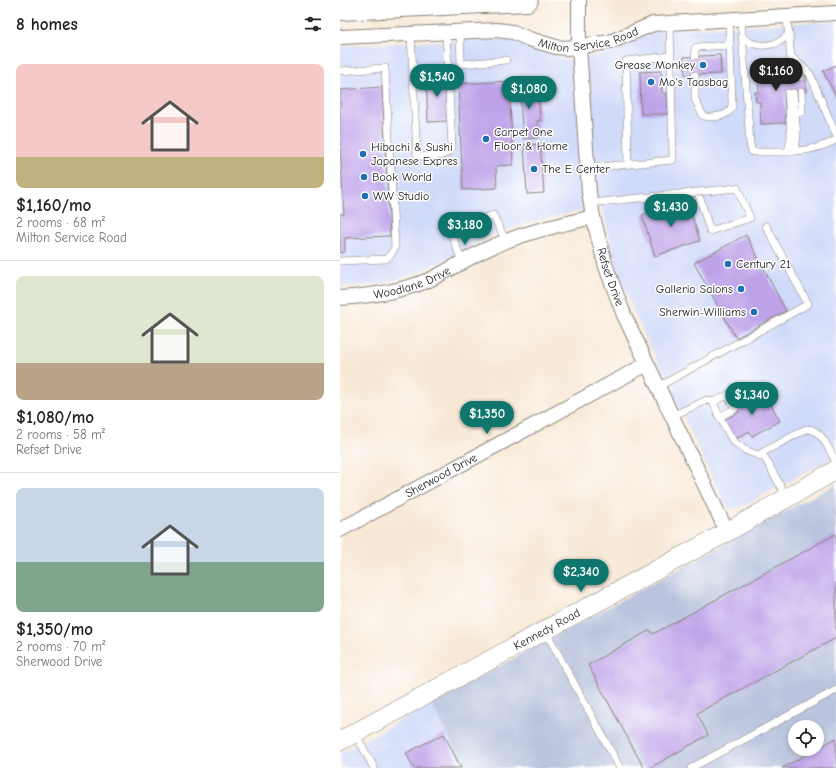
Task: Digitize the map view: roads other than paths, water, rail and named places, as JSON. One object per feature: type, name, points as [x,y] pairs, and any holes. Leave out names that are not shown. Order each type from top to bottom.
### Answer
[{"type":"main road","points":[[340,9],[527,0]]},
{"type":"street","name":"Refset Drive","points":[[579,0],[579,47],[591,203],[593,217],[606,267],[613,289],[647,364],[727,532]]},
{"type":"street","name":"Milton Service Road","points":[[340,37],[497,30],[513,32],[529,39],[556,47],[567,48],[610,42],[653,24],[836,13]]},
{"type":"street","name":"Woodlane Drive","points":[[340,298],[368,296],[402,290],[429,280],[492,246],[558,225],[593,217]]},
{"type":"street","name":"Sherwood Drive","points":[[340,530],[647,364]]},
{"type":"street","name":"Kennedy Road","points":[[347,737],[727,532],[836,470]]},
{"type":"lane","points":[[786,16],[791,56],[789,77]]},
{"type":"lane","points":[[735,19],[742,36],[747,42],[755,45],[768,44],[785,39],[789,34]]},
{"type":"lane","points":[[695,75],[696,99],[703,116],[718,116],[725,114],[731,109],[730,44],[735,19]]},
{"type":"lane","points":[[588,168],[673,160],[670,22]]},
{"type":"lane","points":[[411,34],[417,156],[438,156],[446,155],[450,152],[452,147],[453,32]]},
{"type":"lane","points":[[453,32],[462,64],[506,60]]},
{"type":"lane","points":[[742,36],[750,144],[752,152],[788,152],[808,150],[836,140]]},
{"type":"lane","points":[[695,56],[695,48],[697,47],[730,44]]},
{"type":"lane","points":[[628,164],[626,61],[671,56]]},
{"type":"lane","points":[[791,56],[800,77]]},
{"type":"lane","points":[[791,56],[810,74],[836,135]]},
{"type":"lane","points":[[340,71],[385,68],[395,247],[392,254],[386,259],[340,261]]},
{"type":"lane","points":[[788,152],[794,93],[797,135],[795,151]]},
{"type":"lane","points":[[591,203],[698,192],[737,188],[750,218],[710,231],[698,192]]},
{"type":"lane","points":[[462,262],[452,235],[461,226],[494,215],[506,241]]},
{"type":"lane","points":[[658,387],[808,304],[766,226]]},
{"type":"lane","points":[[672,416],[707,400],[713,402],[728,395],[735,409],[720,417]]},
{"type":"lane","points":[[713,402],[733,441],[745,450],[765,458],[787,498]]},
{"type":"lane","points":[[758,455],[806,429],[811,429],[816,431],[821,436],[836,462]]},
{"type":"lane","points":[[545,630],[620,768]]},
{"type":"lane","points":[[691,768],[836,690]]},
{"type":"lane","points":[[347,737],[374,768]]},
{"type":"place","name":"Grease Monkey","points":[[703,65]]},
{"type":"place","name":"Mo's Taasbag","points":[[651,82]]},
{"type":"place","name":"Carpet One Floor & Home","points":[[486,139]]},
{"type":"place","name":"Hibachi & Sushi Japanese Expres","points":[[363,154]]},
{"type":"place","name":"The E Center","points":[[534,169]]},
{"type":"place","name":"Book World","points":[[364,177]]},
{"type":"place","name":"WW Studio","points":[[365,196]]},
{"type":"place","name":"Century 21","points":[[728,264]]},
{"type":"place","name":"Galleria Salons","points":[[741,289]]},
{"type":"place","name":"Sherwin-Williams","points":[[754,312]]}]
